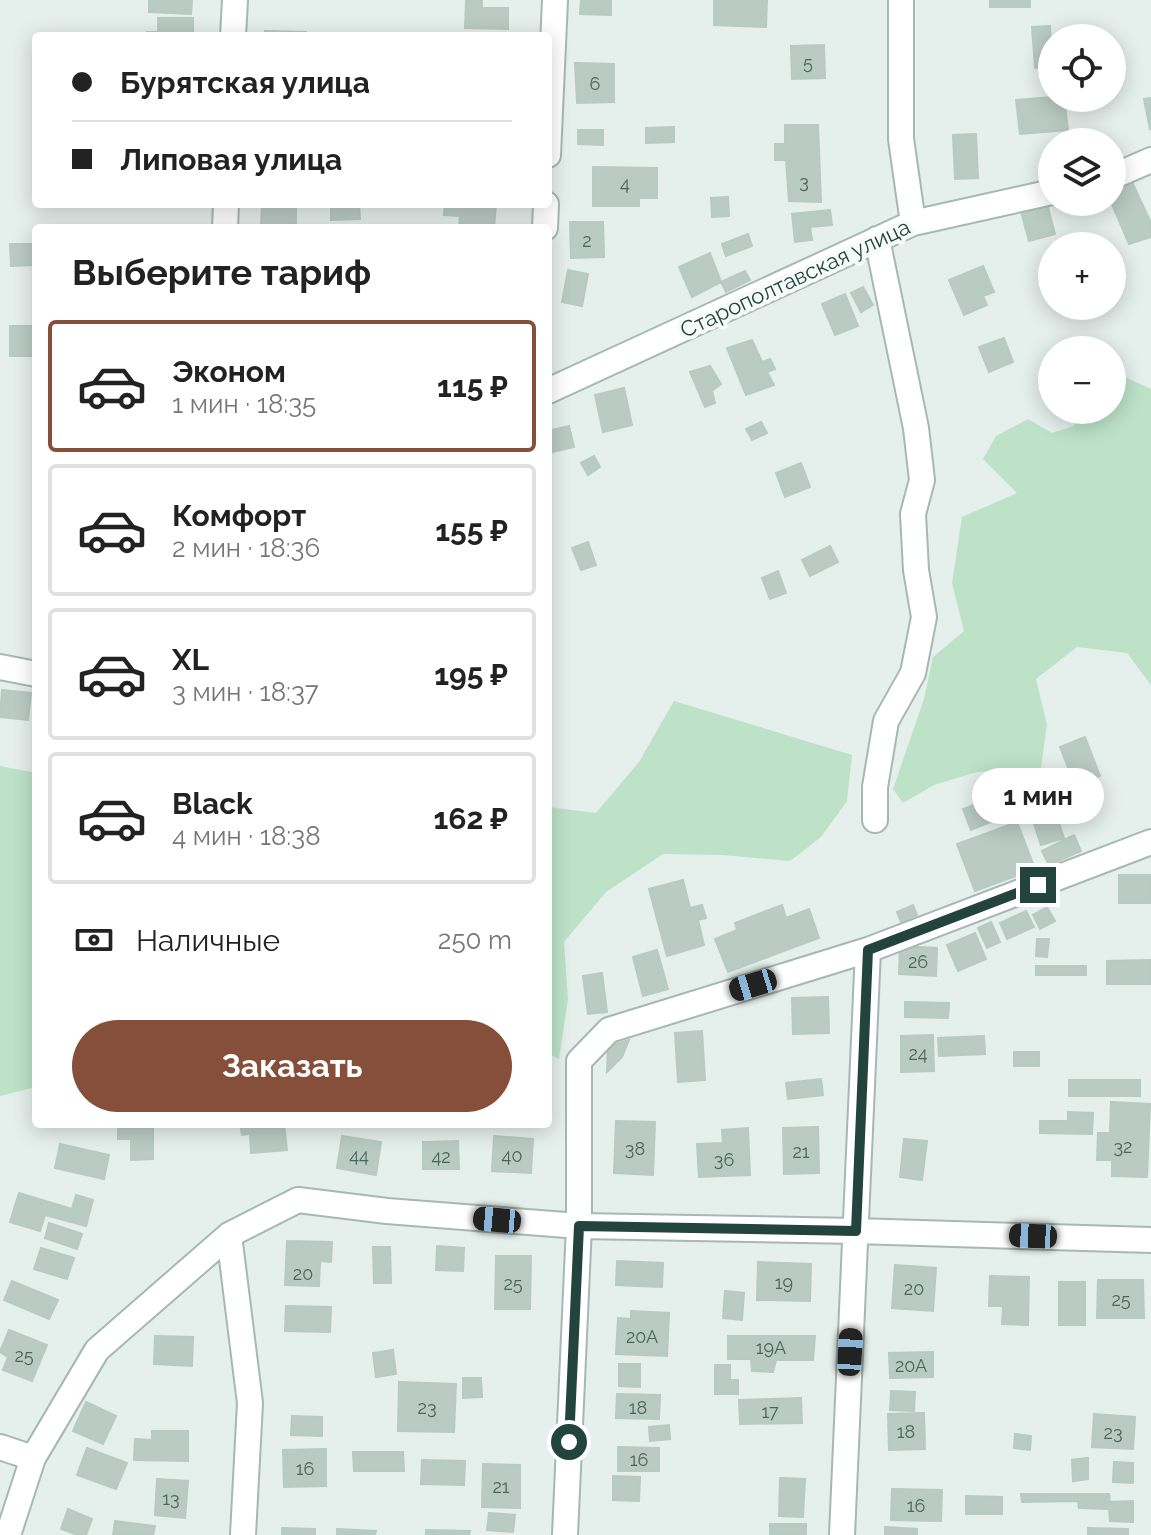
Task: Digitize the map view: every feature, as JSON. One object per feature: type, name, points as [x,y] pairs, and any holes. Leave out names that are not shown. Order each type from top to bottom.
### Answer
[{"type":"street","points":[[233,32],[235,0]]},
{"type":"street","points":[[552,66],[555,0]]},
{"type":"street","points":[[901,0],[901,139],[913,223]]},
{"type":"street","points":[[1126,171],[1151,160]]},
{"type":"street","name":"Старополтавская улица","points":[[552,389],[913,223],[1038,195]]},
{"type":"street","points":[[875,820],[875,787],[886,721],[913,673],[924,617],[916,570],[913,514],[922,480],[916,428],[877,239]]},
{"type":"street","points":[[0,667],[32,673]]},
{"type":"street","points":[[565,1535],[579,1226],[579,1061],[609,1030],[868,950],[1151,842]]},
{"type":"street","points":[[842,1535],[868,950]]},
{"type":"street","points":[[8,1535],[33,1458],[97,1350],[229,1235],[298,1200],[387,1211],[579,1226],[1151,1240]]},
{"type":"street","points":[[229,1235],[250,1403],[243,1535]]},
{"type":"street","points":[[0,1447],[33,1458]]},
{"type":"green space","points":[[1126,377],[1151,389],[1151,685],[1127,653],[1077,647],[1036,679],[1047,725],[1040,774],[1022,779],[1000,770],[977,772],[934,785],[903,803],[893,789],[924,699],[933,657],[964,631],[952,583],[962,517],[1017,493],[983,459],[996,436],[1028,419],[1052,433],[1074,426],[1126,424]]},
{"type":"green space","points":[[674,701],[852,755],[847,801],[821,837],[790,861],[663,854],[606,892],[564,942],[568,999],[559,1059],[552,1056],[552,808],[596,813],[639,762]]},
{"type":"green space","points":[[0,766],[32,772],[32,1088],[0,1096]]},
{"type":"building","points":[[149,0],[192,0],[191,14],[149,12]]},
{"type":"building","points":[[466,0],[482,0],[482,8],[508,8],[508,29],[465,28]]},
{"type":"building","points":[[581,0],[611,0],[611,15],[580,14]]},
{"type":"building","points":[[714,0],[767,0],[766,27],[714,25]]},
{"type":"building","points":[[990,0],[1030,0],[1030,7],[990,7]]},
{"type":"building","points":[[158,18],[193,18],[193,32],[158,32]]},
{"type":"building","points":[[1032,27],[1038,27],[1038,68],[1035,68]]},
{"type":"building","points":[[824,45],[825,78],[792,79],[791,46]]},
{"type":"building","points":[[575,63],[614,64],[614,102],[577,103]]},
{"type":"building","points":[[1038,98],[1038,112],[1066,112],[1068,128],[1038,128],[1038,132],[1020,134],[1016,100]]},
{"type":"building","points":[[1151,98],[1151,128],[1150,129],[1144,99]]},
{"type":"building","points":[[785,125],[818,125],[821,202],[789,201],[786,160],[775,160],[775,144],[785,144]]},
{"type":"building","points":[[674,127],[674,142],[646,143],[646,128]]},
{"type":"building","points":[[578,130],[603,130],[603,145],[578,144]]},
{"type":"building","points":[[976,134],[978,178],[955,179],[953,135]]},
{"type":"building","points":[[593,167],[657,168],[657,198],[639,198],[639,206],[593,206]]},
{"type":"building","points":[[1132,182],[1151,223],[1151,237],[1129,244],[1117,216],[1126,216],[1126,184]]},
{"type":"building","points":[[728,197],[729,216],[712,217],[711,198]]},
{"type":"building","points":[[1038,207],[1038,216],[1050,216],[1054,232],[1038,232],[1038,239],[1029,241],[1021,212]]},
{"type":"building","points":[[262,208],[296,208],[296,224],[261,224]]},
{"type":"building","points":[[331,208],[359,208],[360,219],[331,220]]},
{"type":"building","points":[[445,208],[496,208],[494,224],[459,224],[460,216],[444,215]]},
{"type":"building","points":[[830,210],[832,225],[810,227],[812,240],[795,242],[792,214]]},
{"type":"building","points":[[570,222],[603,222],[604,257],[571,258]]},
{"type":"building","points":[[748,234],[752,246],[726,256],[722,244]]},
{"type":"building","points":[[10,244],[32,244],[32,265],[11,266]]},
{"type":"building","points":[[710,253],[721,282],[692,297],[679,267]]},
{"type":"building","points":[[983,266],[994,292],[983,296],[987,305],[964,315],[949,280]]},
{"type":"building","points":[[568,270],[588,274],[582,306],[562,302]]},
{"type":"building","points":[[745,271],[750,280],[726,292],[721,282]]},
{"type":"building","points":[[863,287],[873,305],[861,312],[851,293]]},
{"type":"building","points":[[845,294],[858,326],[835,335],[822,304]]},
{"type":"building","points":[[10,326],[32,326],[32,356],[10,356]]},
{"type":"building","points":[[1004,338],[1013,362],[989,372],[979,347]]},
{"type":"building","points":[[752,340],[762,362],[770,359],[775,369],[767,372],[774,385],[746,395],[727,348]]},
{"type":"building","points":[[710,366],[721,384],[712,391],[715,403],[705,407],[690,372]]},
{"type":"building","points":[[624,388],[632,425],[603,432],[595,395]]},
{"type":"building","points":[[761,422],[767,433],[752,440],[746,429]]},
{"type":"building","points":[[569,426],[574,447],[552,452],[552,430]]},
{"type":"building","points":[[594,456],[600,467],[588,475],[581,463]]},
{"type":"building","points":[[801,463],[810,487],[785,497],[776,473]]},
{"type":"building","points":[[588,542],[596,565],[581,570],[572,548]]},
{"type":"building","points":[[830,546],[838,562],[810,576],[802,560]]},
{"type":"building","points":[[778,571],[786,593],[770,599],[762,578]]},
{"type":"building","points":[[2,690],[31,693],[28,720],[0,717]]},
{"type":"building","points":[[1085,737],[1100,776],[1075,785],[1060,747]]},
{"type":"building","points":[[1010,791],[1018,811],[971,830],[963,809]]},
{"type":"building","points":[[1057,817],[1064,838],[1041,845],[1034,824]]},
{"type":"building","points":[[1017,822],[1035,869],[975,891],[957,844]]},
{"type":"building","points":[[1074,835],[1081,851],[1049,865],[1042,851]]},
{"type":"building","points":[[1119,875],[1151,875],[1151,903],[1119,903]]},
{"type":"building","points":[[683,880],[690,908],[702,905],[706,918],[698,920],[704,945],[667,956],[649,889]]},
{"type":"building","points":[[782,905],[786,918],[809,909],[819,938],[728,972],[715,939],[737,930],[735,923]]},
{"type":"building","points":[[913,905],[917,915],[901,922],[897,912]]},
{"type":"building","points":[[1047,907],[1055,921],[1040,929],[1033,915]]},
{"type":"building","points":[[1026,911],[1034,927],[1007,939],[1000,923]]},
{"type":"building","points":[[991,922],[1000,942],[987,948],[978,928]]},
{"type":"building","points":[[975,933],[986,959],[958,971],[947,945]]},
{"type":"building","points":[[1037,939],[1049,939],[1047,957],[1036,956]]},
{"type":"building","points":[[900,946],[937,948],[936,976],[899,974]]},
{"type":"building","points":[[657,950],[668,989],[643,996],[633,957]]},
{"type":"building","points":[[1151,960],[1151,984],[1107,984],[1107,961]]},
{"type":"building","points":[[1036,966],[1086,966],[1086,975],[1036,975]]},
{"type":"building","points":[[602,973],[607,1012],[588,1014],[583,976]]},
{"type":"building","points":[[828,997],[829,1033],[793,1034],[792,998]]},
{"type":"building","points":[[905,1002],[949,1003],[948,1018],[905,1017]]},
{"type":"building","points":[[702,1031],[705,1080],[678,1082],[675,1033]]},
{"type":"building","points":[[933,1035],[934,1071],[901,1072],[901,1036]]},
{"type":"building","points":[[984,1036],[985,1054],[939,1056],[938,1038]]},
{"type":"building","points":[[629,1040],[622,1057],[607,1072],[608,1046]]},
{"type":"building","points":[[1014,1052],[1039,1052],[1039,1066],[1014,1066]]},
{"type":"building","points":[[821,1079],[823,1095],[788,1099],[786,1083]]},
{"type":"building","points":[[1069,1080],[1140,1080],[1140,1096],[1069,1096]]},
{"type":"building","points":[[1111,1102],[1150,1104],[1147,1177],[1112,1176],[1112,1160],[1097,1160],[1098,1133],[1110,1133]]},
{"type":"building","points":[[1068,1112],[1093,1113],[1092,1134],[1040,1133],[1040,1121],[1068,1121]]},
{"type":"building","points":[[616,1121],[655,1122],[653,1175],[614,1173]]},
{"type":"building","points":[[818,1127],[819,1173],[784,1174],[783,1128]]},
{"type":"building","points":[[118,1128],[153,1128],[153,1159],[131,1160],[131,1139],[118,1139]]},
{"type":"building","points":[[241,1128],[284,1128],[287,1150],[251,1153],[250,1134],[242,1135]]},
{"type":"building","points":[[748,1128],[750,1175],[699,1177],[697,1144],[723,1143],[722,1130]]},
{"type":"building","points":[[342,1136],[381,1142],[376,1175],[337,1168]]},
{"type":"building","points":[[494,1136],[533,1139],[531,1173],[492,1171]]},
{"type":"building","points":[[904,1139],[927,1141],[922,1180],[900,1177]]},
{"type":"building","points":[[458,1141],[459,1169],[423,1169],[423,1142]]},
{"type":"building","points":[[60,1144],[109,1155],[104,1179],[55,1168]]},
{"type":"building","points":[[19,1193],[72,1209],[76,1195],[93,1200],[86,1226],[45,1215],[40,1231],[10,1222]]},
{"type":"building","points":[[49,1223],[82,1234],[77,1249],[45,1238]]},
{"type":"building","points":[[287,1241],[332,1242],[331,1262],[320,1261],[319,1286],[285,1285]]},
{"type":"building","points":[[437,1246],[464,1248],[463,1271],[436,1270]]},
{"type":"building","points":[[373,1247],[390,1247],[391,1283],[374,1283]]},
{"type":"building","points":[[41,1248],[74,1258],[67,1279],[34,1269]]},
{"type":"building","points":[[496,1256],[531,1256],[530,1309],[495,1309]]},
{"type":"building","points":[[617,1261],[663,1263],[662,1287],[616,1285]]},
{"type":"building","points":[[758,1262],[811,1264],[810,1301],[757,1300]]},
{"type":"building","points":[[895,1265],[936,1268],[933,1311],[892,1308]]},
{"type":"building","points":[[990,1276],[1029,1277],[1028,1325],[1002,1324],[1003,1306],[989,1306]]},
{"type":"building","points":[[1098,1280],[1143,1280],[1144,1318],[1097,1318]]},
{"type":"building","points":[[12,1281],[58,1300],[49,1319],[4,1300]]},
{"type":"building","points":[[1059,1282],[1085,1282],[1085,1325],[1059,1325]]},
{"type":"building","points":[[725,1291],[744,1293],[742,1320],[723,1318]]},
{"type":"building","points":[[286,1306],[331,1307],[330,1332],[285,1331]]},
{"type":"building","points":[[631,1311],[669,1313],[667,1356],[616,1354],[618,1318],[631,1319]]},
{"type":"building","points":[[9,1330],[47,1345],[32,1381],[3,1370],[8,1357],[0,1352]]},
{"type":"building","points":[[155,1336],[193,1337],[192,1366],[154,1364]]},
{"type":"building","points":[[728,1336],[815,1336],[813,1360],[776,1360],[773,1372],[752,1371],[751,1359],[728,1359]]},
{"type":"building","points":[[393,1350],[396,1374],[376,1377],[373,1353]]},
{"type":"building","points":[[933,1352],[933,1377],[890,1378],[889,1353]]},
{"type":"building","points":[[619,1364],[640,1364],[640,1387],[619,1386]]},
{"type":"building","points":[[715,1365],[730,1365],[730,1380],[738,1380],[738,1394],[715,1394]]},
{"type":"building","points":[[463,1378],[481,1378],[482,1397],[463,1398]]},
{"type":"building","points":[[399,1382],[456,1384],[454,1432],[398,1431]]},
{"type":"building","points":[[891,1391],[915,1392],[914,1411],[890,1410]]},
{"type":"building","points":[[617,1394],[660,1395],[659,1419],[616,1418]]},
{"type":"building","points":[[801,1398],[802,1423],[740,1424],[739,1400]]},
{"type":"building","points":[[86,1402],[116,1416],[103,1444],[73,1431]]},
{"type":"building","points":[[924,1413],[925,1449],[889,1450],[888,1414]]},
{"type":"building","points":[[1094,1414],[1135,1417],[1133,1449],[1092,1447]]},
{"type":"building","points":[[292,1416],[322,1417],[322,1436],[291,1435]]},
{"type":"building","points":[[669,1425],[670,1439],[650,1441],[649,1427]]},
{"type":"building","points":[[152,1431],[188,1431],[188,1461],[134,1460],[135,1439],[152,1440]]},
{"type":"building","points":[[1015,1434],[1031,1436],[1030,1450],[1014,1448]]},
{"type":"building","points":[[618,1447],[659,1448],[659,1471],[618,1471]]},
{"type":"building","points":[[87,1448],[127,1463],[116,1489],[77,1475]]},
{"type":"building","points":[[326,1449],[326,1486],[284,1487],[283,1450]]},
{"type":"building","points":[[353,1452],[403,1452],[404,1471],[354,1471]]},
{"type":"building","points":[[1088,1458],[1088,1479],[1073,1481],[1072,1460]]},
{"type":"building","points":[[422,1460],[465,1461],[464,1485],[421,1484]]},
{"type":"building","points":[[1114,1462],[1133,1463],[1133,1483],[1113,1482]]},
{"type":"building","points":[[483,1464],[520,1465],[520,1508],[482,1507]]},
{"type":"building","points":[[613,1476],[640,1477],[639,1501],[613,1500]]},
{"type":"building","points":[[780,1478],[805,1479],[803,1517],[779,1516]]},
{"type":"building","points":[[157,1479],[188,1481],[185,1518],[155,1515]]},
{"type":"building","points":[[892,1489],[942,1490],[941,1521],[891,1520]]},
{"type":"building","points":[[1021,1494],[1109,1494],[1110,1502],[1133,1501],[1133,1522],[1110,1521],[1109,1509],[1079,1508],[1078,1501],[1022,1502]]},
{"type":"building","points":[[966,1496],[1002,1497],[1002,1514],[966,1514]]},
{"type":"building","points":[[68,1509],[92,1519],[86,1535],[61,1529]]},
{"type":"building","points":[[489,1513],[515,1515],[513,1532],[487,1530]]},
{"type":"building","points":[[115,1521],[155,1526],[153,1535],[113,1535]]},
{"type":"building","points":[[770,1524],[806,1524],[806,1535],[770,1535]]},
{"type":"building","points":[[885,1527],[917,1529],[917,1535],[885,1535]]},
{"type":"building","points":[[282,1528],[315,1529],[315,1535],[282,1535]]},
{"type":"building","points":[[1088,1528],[1128,1529],[1128,1535],[1088,1535]]},
{"type":"building","points":[[337,1529],[376,1531],[375,1535],[337,1535]]},
{"type":"building","points":[[426,1530],[470,1531],[469,1535],[426,1535]]},
{"type":"route","points":[[569,1442],[579,1226],[856,1231],[868,950],[1038,885]]}]
